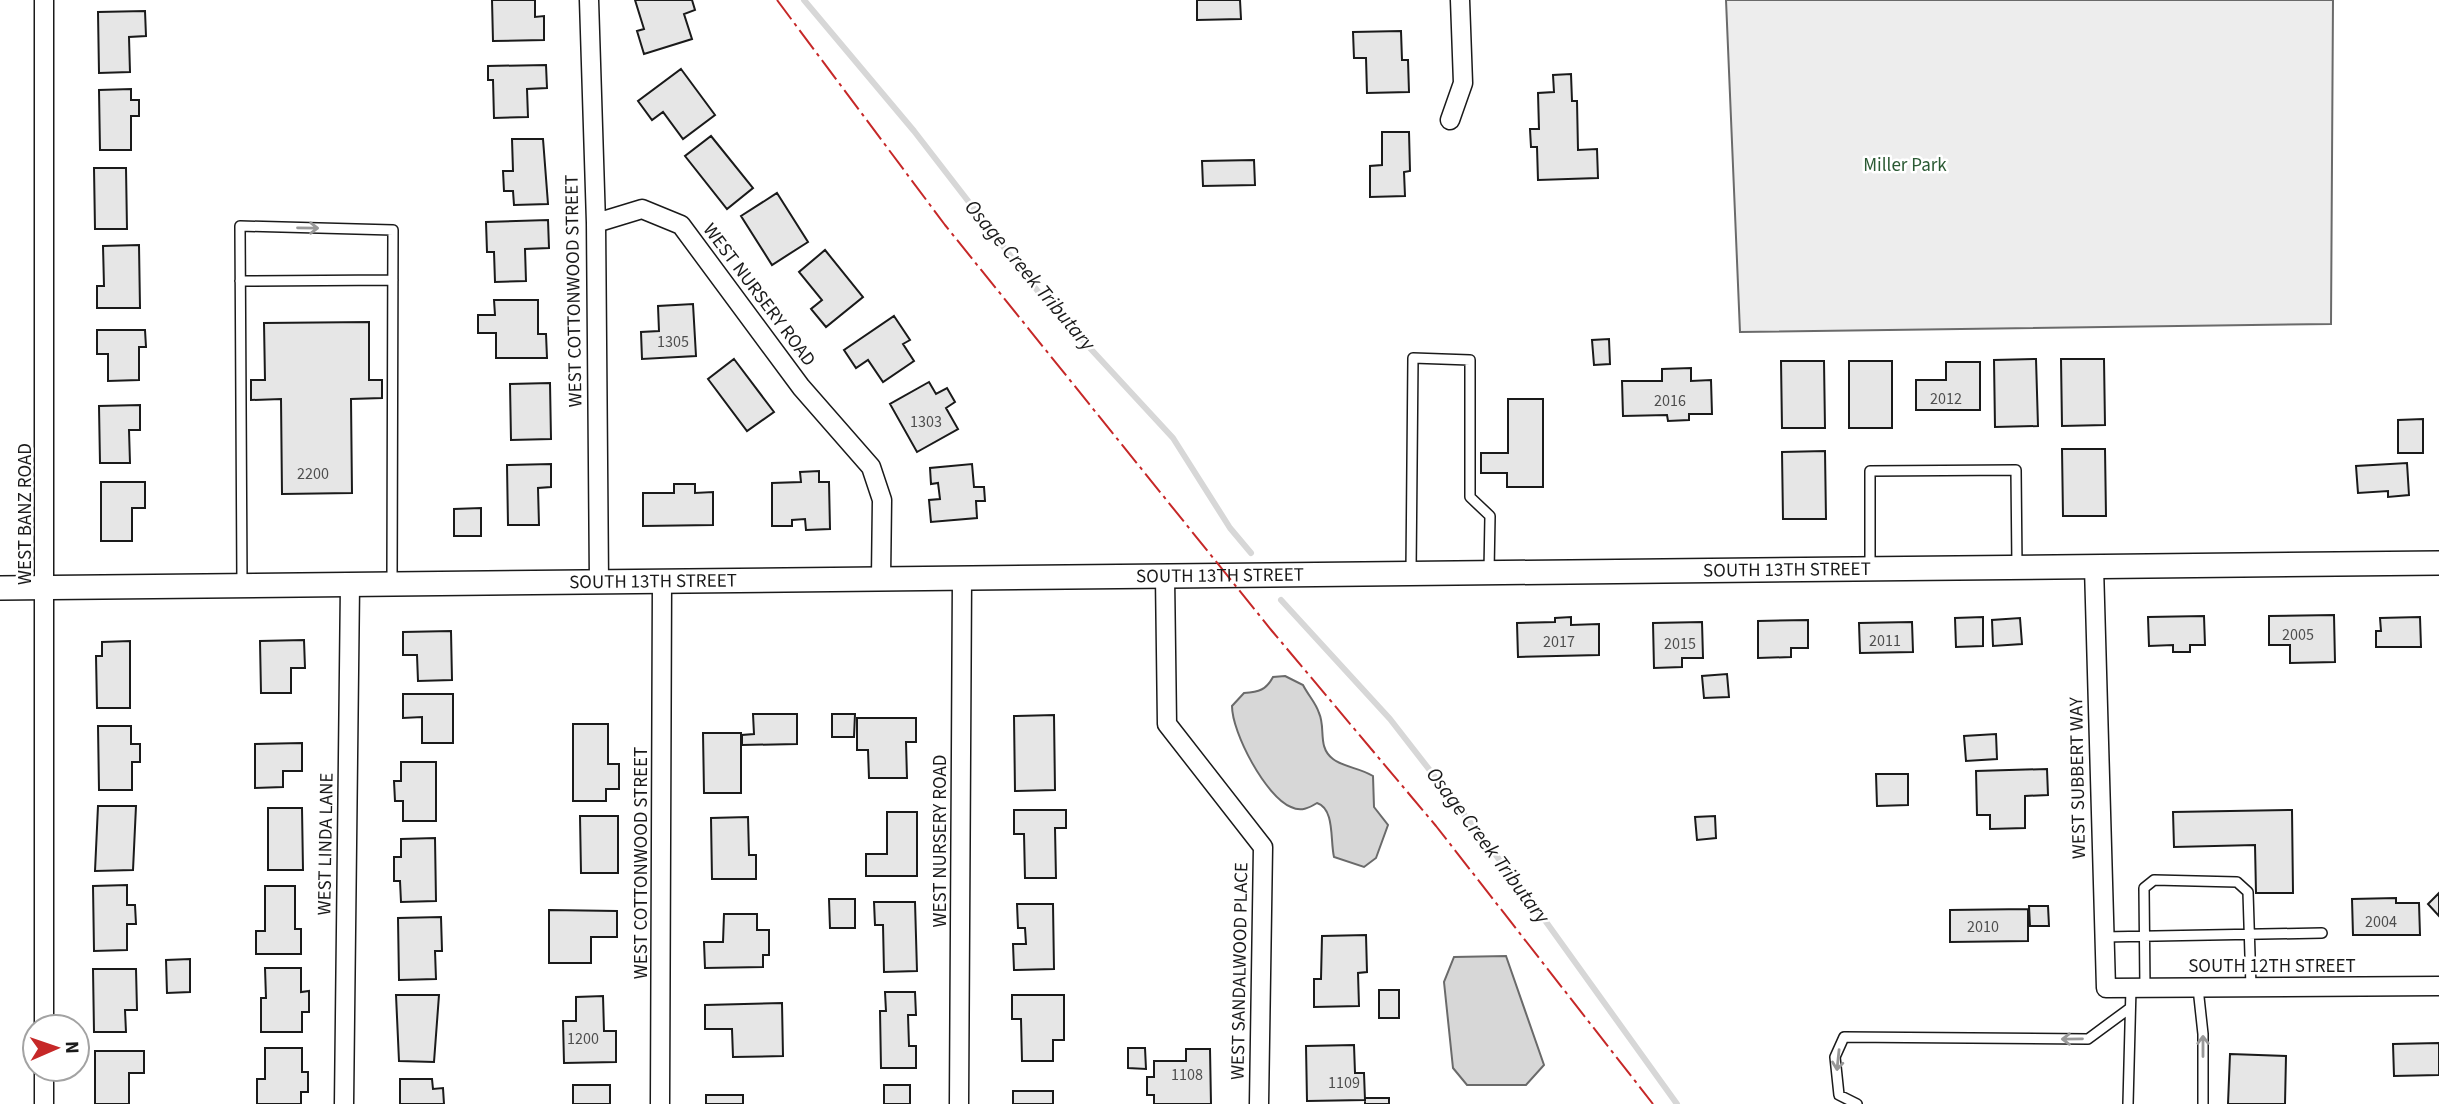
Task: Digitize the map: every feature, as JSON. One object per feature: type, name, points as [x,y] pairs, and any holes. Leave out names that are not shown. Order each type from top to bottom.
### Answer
[{"type":"street","name":"WEST BANZ ROAD","points":[[44,0],[44,1013]]},
{"type":"street","name":"WEST COTTONWOOD STREET","points":[[589,0],[596,223],[599,582]]},
{"type":"street","points":[[1450,120],[1462,83],[1460,0]]},
{"type":"street","name":"WEST NURSERY ROAD","points":[[596,223],[642,209],[681,225],[801,387],[871,467],[882,500],[881,578]]},
{"type":"street","name":"SOUTH 13TH STREET","points":[[0,588],[2439,563]]},
{"type":"street","name":"WEST SUBBERT WAY","points":[[2094,568],[2106,988]]},
{"type":"street","name":"WEST SANDALWOOD PLACE","points":[[1165,577],[1167,724],[1263,848],[1259,1104]]},
{"type":"street","name":"WEST NURSERY ROAD","points":[[960,1104],[962,578]]},
{"type":"street","name":"WEST COTTONWOOD STREET","points":[[660,1104],[662,581]]},
{"type":"street","name":"WEST LINDA LANE","points":[[344,1104],[350,585]]},
{"type":"street","name":"SOUTH 12TH STREET","points":[[2106,988],[2439,986]]},
{"type":"street","points":[[44,1083],[44,1104]]},
{"type":"lane","points":[[242,586],[240,226],[393,230],[392,584]]},
{"type":"lane","points":[[240,281],[393,280]]},
{"type":"lane","points":[[1411,573],[1413,358],[1470,360],[1470,497],[1490,516],[1489,573]]},
{"type":"lane","points":[[1870,569],[1870,471],[2016,470],[2017,568]]},
{"type":"lane","points":[[2128,1104],[2130,1008],[2138,988],[2144,936],[2144,888],[2154,880],[2237,882],[2248,892],[2251,987]]},
{"type":"lane","points":[[2103,937],[2322,933]]},
{"type":"lane","points":[[2198,988],[2203,1034],[2203,1104]]},
{"type":"lane","points":[[1857,1104],[1839,1095],[1835,1057],[1844,1037],[2088,1039],[2130,1008]]},
{"type":"shaded area","name":"Miller Park","points":[[1726,0],[2333,0],[2331,324],[1740,332]]},
{"type":"shaded area","points":[[1285,676],[1303,685],[1316,706],[1321,719],[1323,743],[1328,754],[1337,762],[1373,776],[1374,807],[1388,825],[1376,858],[1364,867],[1334,857],[1331,826],[1323,806],[1317,803],[1298,809],[1281,801],[1261,778],[1244,747],[1232,706],[1244,693],[1261,689],[1268,685],[1273,677]]},
{"type":"shaded area","points":[[1506,956],[1544,1065],[1526,1085],[1467,1085],[1453,1068],[1444,982],[1454,957]]},
{"type":"building","points":[[492,0],[535,0],[535,17],[544,16],[544,40],[493,41]]},
{"type":"building","points":[[635,0],[692,0],[695,10],[684,14],[692,39],[644,54],[637,31],[644,29]]},
{"type":"building","points":[[1197,0],[1240,0],[1241,19],[1197,20]]},
{"type":"building","points":[[145,11],[146,36],[129,37],[130,72],[99,73],[98,12]]},
{"type":"building","points":[[1401,31],[1402,60],[1408,60],[1409,92],[1367,93],[1366,58],[1354,58],[1353,32]]},
{"type":"building","points":[[546,65],[547,88],[527,89],[528,117],[494,118],[493,80],[488,80],[488,66]]},
{"type":"building","points":[[681,69],[715,115],[683,139],[663,112],[652,120],[638,101]]},
{"type":"building","points":[[1571,74],[1572,101],[1577,101],[1578,150],[1597,149],[1598,178],[1538,180],[1537,147],[1531,147],[1530,129],[1539,129],[1538,93],[1554,92],[1553,75]]},
{"type":"building","points":[[131,89],[131,100],[139,100],[139,116],[131,116],[131,150],[100,150],[99,90]]},
{"type":"building","points":[[1382,132],[1409,132],[1410,171],[1404,172],[1405,196],[1370,197],[1370,166],[1382,165]]},
{"type":"building","points":[[711,136],[753,188],[727,209],[685,156]]},
{"type":"building","points":[[512,139],[543,139],[548,204],[514,205],[513,191],[504,191],[503,171],[513,171]]},
{"type":"building","points":[[1254,160],[1255,185],[1203,186],[1202,161]]},
{"type":"building","points":[[94,168],[126,168],[127,229],[95,229]]},
{"type":"building","points":[[777,193],[808,242],[772,265],[741,216]]},
{"type":"building","points":[[548,220],[549,248],[525,249],[526,281],[495,282],[494,252],[487,252],[486,222]]},
{"type":"building","points":[[139,245],[140,308],[97,308],[97,286],[104,286],[103,246]]},
{"type":"building","points":[[825,250],[863,297],[826,327],[811,309],[822,300],[799,272]]},
{"type":"building","points":[[494,300],[538,300],[538,334],[546,334],[547,358],[496,358],[496,333],[478,333],[478,315],[495,315]]},
{"type":"building","points":[[693,304],[696,356],[642,359],[641,332],[659,331],[658,306]]},
{"type":"building","points":[[894,316],[910,340],[903,344],[914,361],[883,382],[868,360],[856,368],[844,350]]},
{"type":"building","points":[[369,322],[369,380],[382,380],[382,398],[351,399],[352,493],[282,494],[281,399],[251,400],[251,380],[265,380],[264,323]]},
{"type":"building","points":[[97,330],[145,330],[146,347],[139,347],[139,380],[108,381],[108,354],[97,354]]},
{"type":"building","points":[[1609,339],[1610,364],[1594,365],[1592,340]]},
{"type":"building","points":[[734,359],[774,412],[747,431],[708,379]]},
{"type":"building","points":[[2036,359],[2038,426],[1995,427],[1994,360]]},
{"type":"building","points":[[2061,359],[2104,359],[2105,425],[2062,426]]},
{"type":"building","points":[[1781,361],[1824,361],[1825,428],[1782,428]]},
{"type":"building","points":[[1849,361],[1892,361],[1892,428],[1849,428]]},
{"type":"building","points":[[1946,362],[1980,362],[1980,410],[1916,410],[1916,380],[1946,380]]},
{"type":"building","points":[[1691,368],[1691,381],[1711,380],[1712,414],[1689,414],[1689,420],[1668,421],[1667,415],[1623,416],[1622,381],[1662,381],[1662,369]]},
{"type":"building","points":[[929,382],[936,394],[947,388],[955,402],[946,408],[958,429],[917,452],[890,404]]},
{"type":"building","points":[[550,383],[551,439],[511,440],[510,384]]},
{"type":"building","points":[[1508,399],[1543,399],[1543,487],[1507,487],[1507,473],[1481,473],[1481,453],[1508,453]]},
{"type":"building","points":[[140,405],[140,430],[129,430],[130,463],[100,463],[99,406]]},
{"type":"building","points":[[2423,419],[2423,453],[2398,453],[2398,420]]},
{"type":"building","points":[[2062,449],[2105,449],[2106,516],[2063,516]]},
{"type":"building","points":[[1825,451],[1826,519],[1783,519],[1782,452]]},
{"type":"building","points":[[2407,463],[2409,495],[2388,497],[2388,491],[2358,493],[2356,466]]},
{"type":"building","points":[[551,464],[551,487],[538,488],[539,525],[508,525],[507,465]]},
{"type":"building","points":[[972,464],[974,487],[984,487],[985,501],[976,501],[977,518],[931,522],[929,500],[940,499],[938,483],[931,484],[930,468]]},
{"type":"building","points":[[819,471],[819,482],[829,482],[830,529],[806,530],[805,519],[792,520],[792,526],[772,526],[772,483],[801,482],[800,472]]},
{"type":"building","points":[[101,482],[145,482],[145,508],[132,508],[132,541],[101,541]]},
{"type":"building","points":[[674,484],[695,484],[695,493],[713,492],[713,525],[643,526],[643,493],[674,493]]},
{"type":"building","points":[[481,508],[481,536],[454,536],[454,509]]},
{"type":"building","points":[[2334,615],[2335,662],[2290,663],[2290,645],[2269,645],[2269,616]]},
{"type":"building","points":[[2204,616],[2205,645],[2190,645],[2190,652],[2173,652],[2173,645],[2149,646],[2148,617]]},
{"type":"building","points":[[1571,617],[1571,625],[1599,624],[1599,655],[1518,657],[1517,623],[1555,622],[1555,618]]},
{"type":"building","points":[[1983,617],[1983,646],[1956,647],[1955,618]]},
{"type":"building","points":[[2420,617],[2421,647],[2376,647],[2376,631],[2381,631],[2380,618]]},
{"type":"building","points":[[2020,618],[2022,644],[1993,646],[1992,620]]},
{"type":"building","points":[[1808,620],[1808,648],[1791,648],[1791,657],[1758,658],[1758,621]]},
{"type":"building","points":[[1702,622],[1703,658],[1682,658],[1682,667],[1654,668],[1653,623]]},
{"type":"building","points":[[1912,622],[1913,652],[1860,653],[1859,623]]},
{"type":"building","points":[[451,631],[452,680],[418,681],[417,655],[403,655],[403,632]]},
{"type":"building","points":[[304,640],[305,668],[291,668],[291,693],[261,693],[260,641]]},
{"type":"building","points":[[130,641],[130,708],[97,708],[96,656],[102,656],[102,642]]},
{"type":"building","points":[[1727,674],[1729,697],[1704,698],[1702,676]]},
{"type":"building","points":[[403,694],[453,694],[453,743],[422,743],[422,717],[403,718]]},
{"type":"building","points":[[753,714],[797,714],[797,744],[742,745],[742,735],[754,734]]},
{"type":"building","points":[[832,714],[855,714],[854,737],[832,737]]},
{"type":"building","points":[[1054,715],[1055,790],[1015,791],[1014,716]]},
{"type":"building","points":[[857,718],[916,718],[916,742],[906,742],[907,778],[869,778],[868,750],[857,750]]},
{"type":"building","points":[[573,724],[608,724],[608,764],[619,764],[619,789],[606,789],[606,801],[573,801]]},
{"type":"building","points":[[98,726],[131,726],[131,744],[140,744],[140,762],[132,762],[132,790],[99,790]]},
{"type":"building","points":[[703,733],[741,733],[741,793],[704,793]]},
{"type":"building","points":[[1996,734],[1997,759],[1966,761],[1964,736]]},
{"type":"building","points":[[302,743],[302,771],[283,771],[283,787],[255,788],[255,744]]},
{"type":"building","points":[[401,762],[436,762],[436,821],[403,821],[403,801],[395,801],[394,781],[401,781]]},
{"type":"building","points":[[2047,769],[2048,795],[2025,796],[2025,828],[1990,829],[1990,815],[1977,815],[1976,771]]},
{"type":"building","points":[[1876,774],[1908,774],[1908,805],[1877,806]]},
{"type":"building","points":[[98,806],[136,806],[133,870],[95,871]]},
{"type":"building","points":[[268,808],[302,808],[303,870],[268,870]]},
{"type":"building","points":[[1014,810],[1066,810],[1066,828],[1055,828],[1056,878],[1025,878],[1024,834],[1014,834]]},
{"type":"building","points":[[2292,810],[2293,893],[2256,893],[2255,845],[2174,847],[2173,812]]},
{"type":"building","points":[[887,812],[917,812],[917,876],[866,876],[866,854],[887,854]]},
{"type":"building","points":[[580,816],[618,816],[618,873],[581,873]]},
{"type":"building","points":[[1715,816],[1716,838],[1697,840],[1695,817]]},
{"type":"building","points":[[748,817],[749,855],[756,855],[756,879],[712,879],[711,818]]},
{"type":"building","points":[[435,838],[436,901],[401,902],[400,881],[394,881],[394,857],[401,857],[401,839]]},
{"type":"building","points":[[127,885],[127,905],[135,905],[136,924],[127,924],[127,950],[94,951],[93,886]]},
{"type":"building","points":[[265,886],[295,886],[295,929],[301,929],[301,954],[256,954],[256,931],[265,931]]},
{"type":"building","points":[[2439,893],[2439,916],[2428,904]]},
{"type":"building","points":[[2396,898],[2396,903],[2419,903],[2420,935],[2353,935],[2352,899]]},
{"type":"building","points":[[829,899],[855,899],[855,928],[830,928]]},
{"type":"building","points":[[874,902],[915,902],[917,971],[884,972],[883,925],[875,925]]},
{"type":"building","points":[[1017,904],[1053,904],[1054,969],[1014,970],[1013,944],[1026,944],[1025,928],[1018,928]]},
{"type":"building","points":[[2029,906],[2048,906],[2049,926],[2030,926]]},
{"type":"building","points":[[2028,909],[2028,941],[1950,942],[1950,910]]},
{"type":"building","points":[[549,910],[617,911],[617,937],[591,937],[591,963],[549,963]]},
{"type":"building","points":[[724,914],[757,914],[757,930],[769,930],[769,955],[763,955],[763,967],[705,968],[704,942],[723,942]]},
{"type":"building","points":[[441,917],[442,951],[435,951],[436,979],[399,980],[398,918]]},
{"type":"building","points":[[1366,935],[1367,972],[1358,973],[1359,1006],[1314,1007],[1314,979],[1321,979],[1322,936]]},
{"type":"building","points":[[190,959],[190,992],[167,993],[166,960]]},
{"type":"building","points":[[265,968],[301,968],[301,992],[309,991],[309,1012],[302,1012],[302,1032],[261,1032],[261,998],[266,998]]},
{"type":"building","points":[[93,969],[136,969],[137,1010],[125,1010],[126,1032],[94,1032]]},
{"type":"building","points":[[1379,990],[1399,990],[1399,1018],[1379,1018]]},
{"type":"building","points":[[885,992],[915,992],[916,1015],[908,1015],[909,1046],[916,1046],[916,1068],[881,1068],[880,1011],[886,1011]]},
{"type":"building","points":[[396,995],[439,995],[434,1062],[399,1061]]},
{"type":"building","points":[[1012,995],[1064,995],[1064,1040],[1053,1040],[1053,1061],[1022,1061],[1021,1019],[1012,1019]]},
{"type":"building","points":[[603,996],[604,1031],[616,1031],[616,1062],[564,1063],[563,1021],[576,1021],[576,997]]},
{"type":"building","points":[[782,1003],[783,1056],[733,1057],[732,1029],[705,1029],[705,1005]]},
{"type":"building","points":[[2439,1043],[2439,1075],[2394,1076],[2393,1044]]},
{"type":"building","points":[[1354,1045],[1355,1073],[1364,1073],[1365,1100],[1307,1101],[1306,1046]]},
{"type":"building","points":[[265,1048],[302,1048],[302,1072],[308,1072],[308,1092],[301,1092],[301,1104],[257,1104],[257,1079],[265,1079]]},
{"type":"building","points":[[1128,1048],[1145,1048],[1146,1069],[1128,1068]]},
{"type":"building","points":[[1186,1049],[1210,1049],[1211,1104],[1154,1104],[1154,1095],[1147,1095],[1147,1077],[1154,1077],[1154,1061],[1186,1061]]},
{"type":"building","points":[[95,1051],[144,1051],[144,1073],[129,1073],[129,1104],[95,1104]]},
{"type":"building","points":[[2230,1054],[2286,1056],[2285,1104],[2228,1104]]},
{"type":"building","points":[[400,1079],[432,1079],[433,1089],[443,1088],[444,1104],[400,1104]]},
{"type":"building","points":[[573,1085],[610,1085],[610,1104],[573,1104]]},
{"type":"building","points":[[884,1085],[910,1085],[910,1104],[884,1104]]},
{"type":"building","points":[[1013,1091],[1053,1091],[1053,1104],[1013,1104]]},
{"type":"building","points":[[706,1095],[743,1095],[743,1104],[706,1104]]},
{"type":"building","points":[[1365,1098],[1389,1098],[1389,1104],[1365,1104]]},
{"type":"waterway","name":"Osage Creek Tributary","points":[[804,0],[914,131],[1040,294],[1173,438],[1230,528],[1251,553]]},
{"type":"waterway","name":"Osage Creek Tributary","points":[[1281,600],[1390,719],[1526,894],[1677,1104]]},
{"type":"power","points":[[777,0],[945,225],[1272,631],[1436,826],[1653,1104]]}]
